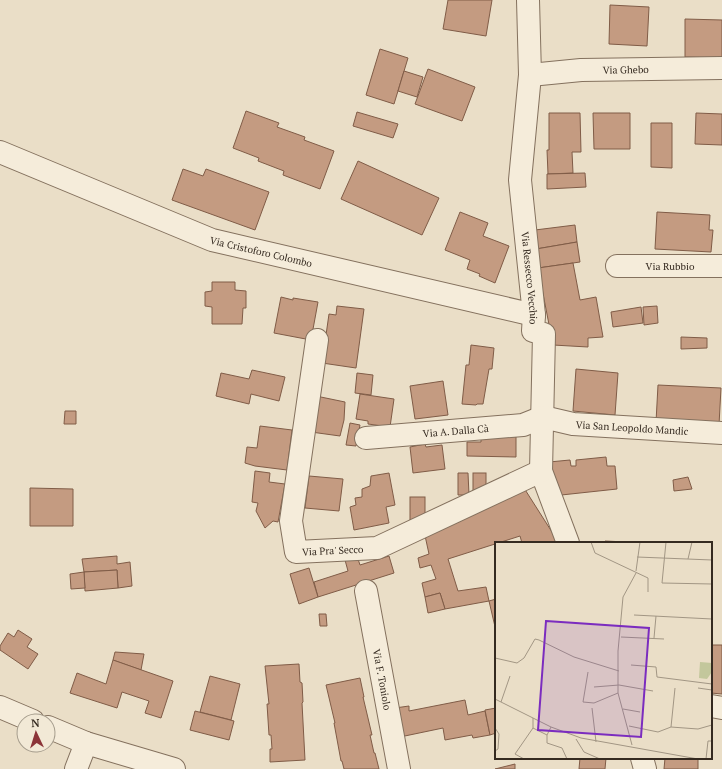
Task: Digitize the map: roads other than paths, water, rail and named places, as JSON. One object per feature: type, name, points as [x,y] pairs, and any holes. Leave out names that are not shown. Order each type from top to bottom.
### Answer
[{"type":"street","name":"Via Ressecco Vecchio","points":[[528,0],[530,75],[520,180],[534,315],[533,331],[544,334],[541,471],[568,542]]},
{"type":"street","name":"Via Ghebo","points":[[530,75],[581,70],[722,68]]},
{"type":"street","name":"Via Cristoforo Colombo","points":[[0,152],[212,240],[534,315]]},
{"type":"street","name":"Via Rubbio","points":[[617,266],[722,266]]},
{"type":"street","name":"Via Pra' Secco","points":[[317,340],[290,521],[296,552],[377,548],[541,471]]},
{"type":"street","name":"Via San Leopoldo Mandic","points":[[543,417],[573,424],[722,433]]},
{"type":"street","name":"Via A. Dalla Cà","points":[[366,438],[524,425],[543,417]]},
{"type":"street","name":"Via F. Toniolo","points":[[366,591],[400,769]]},
{"type":"street","points":[[712,706],[722,708]]},
{"type":"street","points":[[0,707],[16,714]]},
{"type":"street","points":[[56,730],[86,743],[174,769]]},
{"type":"street","points":[[76,769],[86,743]]},
{"type":"street","points":[[642,759],[645,769]]}]
